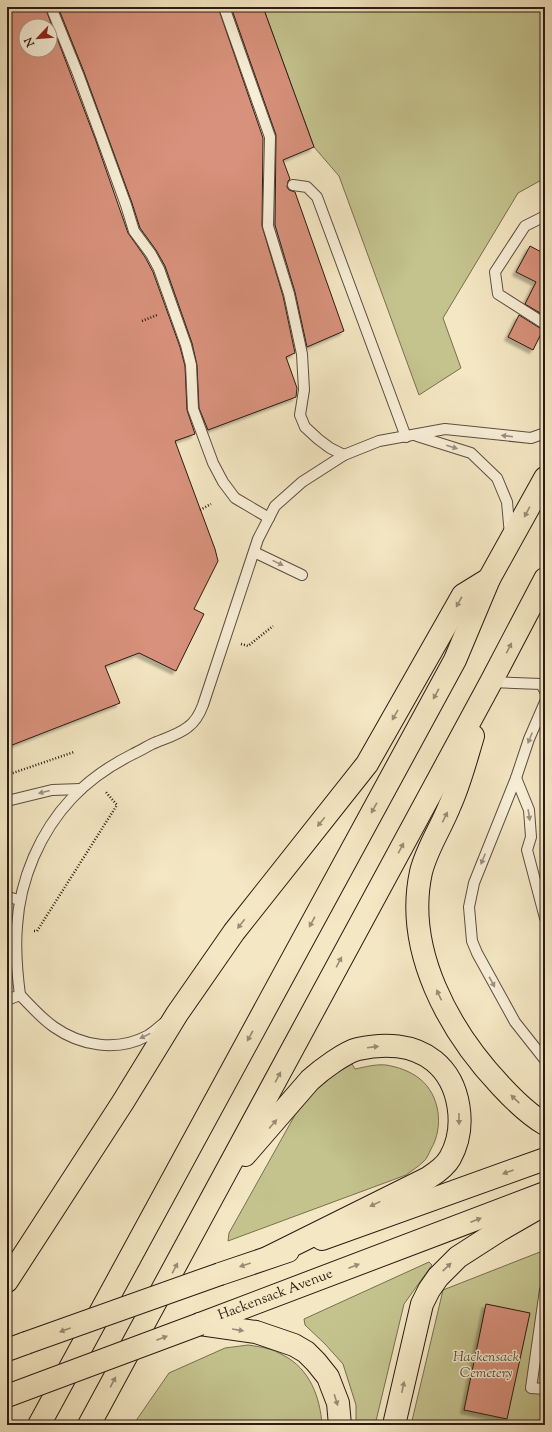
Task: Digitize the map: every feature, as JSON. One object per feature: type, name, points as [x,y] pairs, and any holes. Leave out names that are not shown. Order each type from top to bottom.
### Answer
[{"type":"main road","points":[[39,1425],[455,660],[489,579],[545,478]]},
{"type":"main road","points":[[7,1281],[178,1014],[234,932],[367,764],[463,595],[489,579]]},
{"type":"main road","points":[[92,1422],[491,682],[539,601],[545,579]]},
{"type":"main road","points":[[491,682],[451,805],[430,848],[422,872],[418,914],[420,938],[425,961],[434,984],[460,1034],[491,1075],[513,1098],[545,1124]]},
{"type":"main road","points":[[220,1185],[310,1080],[321,1070],[357,1049],[386,1045],[410,1048],[423,1053],[434,1061],[443,1071],[455,1091],[460,1117],[456,1142],[450,1158],[440,1170],[428,1178],[269,1257]]},
{"type":"main road","points":[[17,1347],[545,1159]]},
{"type":"main road","name":"Hackensack Avenue","points":[[7,1396],[545,1194]]},
{"type":"main road","points":[[394,1425],[422,1304],[438,1276],[458,1257],[500,1230],[545,1204]]},
{"type":"main road","points":[[200,1324],[256,1332],[294,1345],[306,1352],[328,1377],[338,1403],[340,1425]]},
{"type":"lane","points":[[51,7],[105,147],[134,231],[151,254],[159,269],[191,365],[193,409],[213,463],[223,482],[235,498],[269,518]]},
{"type":"lane","points":[[224,7],[270,137],[268,226],[289,294],[302,354],[304,390],[300,415],[305,427],[318,439],[330,448],[344,455]]},
{"type":"lane","points":[[292,185],[307,187],[317,197],[410,436]]},
{"type":"lane","points":[[545,216],[525,226],[495,272],[498,294],[545,324]]},
{"type":"lane","points":[[178,1014],[147,1036],[127,1043],[100,1045],[70,1037],[53,1026],[20,995],[16,962],[16,931],[20,900],[39,846],[61,812],[94,778],[120,761],[187,728],[199,714],[258,539],[275,506],[302,482],[344,455],[378,441],[445,429],[531,438],[545,434]]},
{"type":"lane","points":[[410,436],[471,453],[497,478],[507,502],[510,542]]},
{"type":"lane","points":[[254,552],[302,575]]},
{"type":"lane","points":[[491,682],[541,684],[545,691]]},
{"type":"lane","points":[[545,702],[529,739],[516,778],[474,883],[469,907],[472,941],[477,953],[515,1022],[545,1060]]},
{"type":"lane","points":[[516,778],[529,810],[531,837],[527,850],[545,918]]},
{"type":"lane","points":[[7,801],[52,790],[81,790]]},
{"type":"lane","points":[[7,897],[20,900]]},
{"type":"lane","points":[[7,1000],[20,995]]},
{"type":"lane","points":[[545,1290],[531,1388],[545,1389]]},
{"type":"path","points":[[200,510],[211,504]]},
{"type":"path","points":[[7,775],[74,752]]},
{"type":"path","points":[[16,931],[37,931],[117,805],[94,778]]},
{"type":"green space","points":[[263,7],[545,7],[545,178],[518,193],[443,318],[461,368],[419,395],[339,176],[314,147]]},
{"type":"green space","points":[[352,1064],[355,1069],[378,1065],[395,1067],[412,1074],[427,1086],[436,1102],[439,1121],[435,1140],[426,1159],[406,1175],[228,1241],[229,1233],[295,1115],[316,1088],[332,1075]]},
{"type":"green space","name":"Hackensack Cemetery","points":[[545,1250],[545,1425],[411,1425],[443,1290]]},
{"type":"green space","points":[[429,1262],[432,1265],[404,1304],[375,1425],[356,1425],[356,1405],[343,1364],[305,1325],[304,1319]]},
{"type":"green space","points":[[248,1345],[275,1351],[292,1361],[300,1368],[307,1376],[316,1394],[322,1425],[133,1425],[169,1373],[225,1348]]},
{"type":"building","points":[[7,7],[45,7],[49,18],[18,18],[18,58],[58,58],[58,41],[96,141],[128,233],[145,257],[153,272],[180,347],[185,366],[187,410],[195,434],[175,441],[215,549],[218,561],[194,609],[204,614],[176,671],[139,653],[105,666],[120,703],[7,747]]},
{"type":"building","points":[[58,7],[218,7],[263,138],[262,226],[283,296],[295,353],[286,357],[297,388],[296,397],[208,430],[199,408],[197,365],[192,343],[165,266],[156,250],[140,228],[84,72]]},
{"type":"building","points":[[231,7],[263,7],[314,147],[283,160],[290,179],[287,187],[289,190],[295,192],[344,331],[307,347],[295,292],[275,225],[276,135]]},
{"type":"building","points":[[530,246],[545,254],[545,316],[525,304],[536,282],[516,272]]},
{"type":"building","points":[[519,315],[543,330],[533,350],[508,337]]},
{"type":"building","points":[[486,1304],[530,1313],[507,1419],[464,1410]]}]
